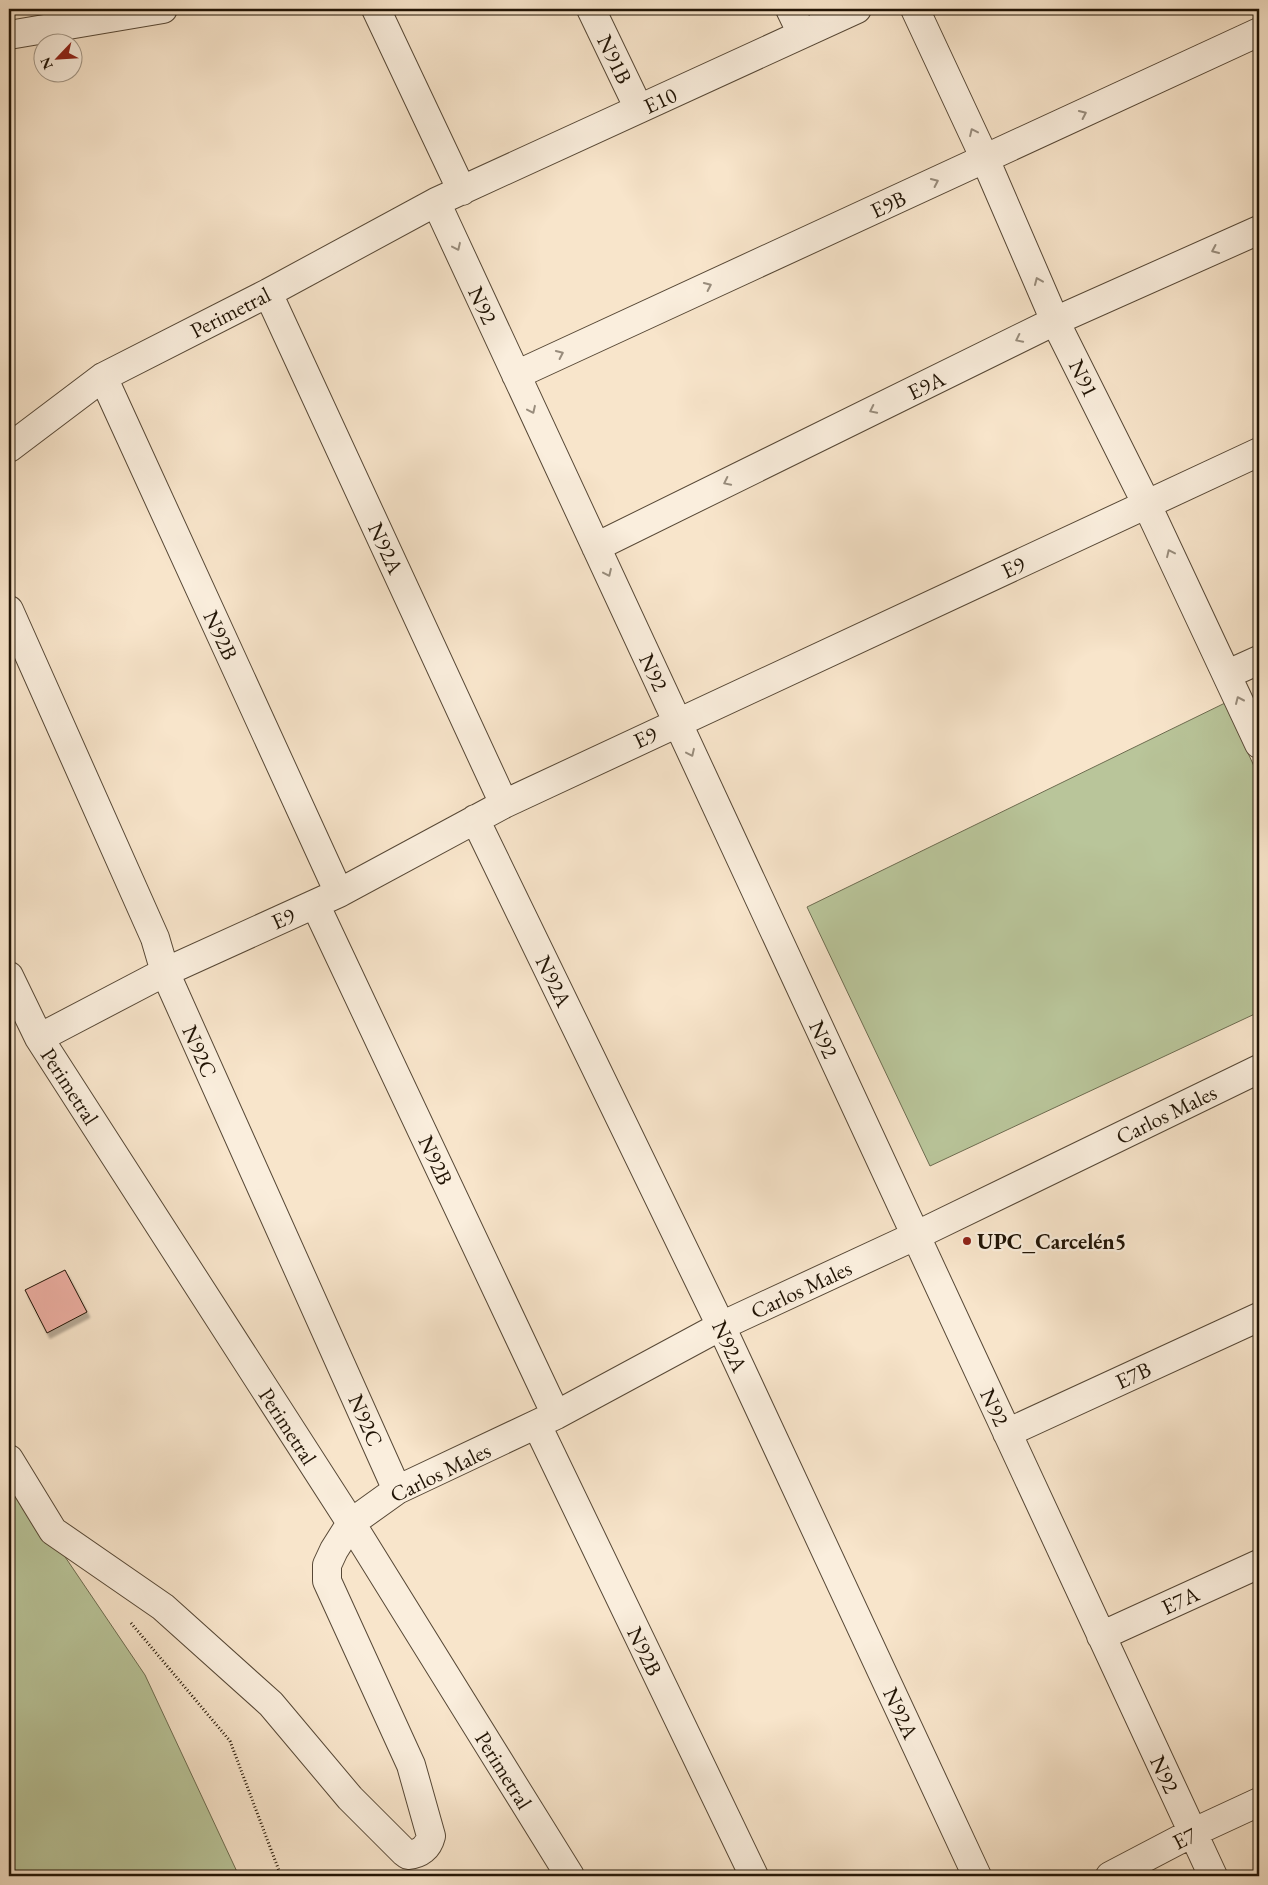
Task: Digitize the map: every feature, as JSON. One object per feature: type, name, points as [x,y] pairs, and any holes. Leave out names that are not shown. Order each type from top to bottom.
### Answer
[{"type":"street","points":[[376,9],[462,191]]},
{"type":"street","name":"N91B","points":[[591,9],[639,109]]},
{"type":"street","points":[[790,9],[802,34]]},
{"type":"street","name":"E10","points":[[462,191],[857,9]]},
{"type":"street","name":"N91","points":[[916,9],[985,159],[1055,321],[1147,505],[1228,674],[1259,744]]},
{"type":"street","points":[[9,35],[155,10]]},
{"type":"street","name":"E9B","points":[[516,375],[1259,32]]},
{"type":"street","name":"Perimetral","points":[[9,448],[103,377],[268,293],[436,202],[462,191]]},
{"type":"street","name":"N92","points":[[436,202],[1213,1876]]},
{"type":"street","name":"E9A","points":[[596,547],[1055,321],[1259,230]]},
{"type":"street","name":"N92A","points":[[268,293],[504,804]]},
{"type":"street","name":"N92B","points":[[103,377],[327,898],[546,1420],[754,1876]]},
{"type":"street","name":"E9","points":[[39,1038],[165,972],[327,898],[504,804],[1259,452]]},
{"type":"street","name":"N92C","points":[[9,610],[155,938],[165,972],[397,1490]]},
{"type":"street","points":[[1228,674],[1259,660]]},
{"type":"street","name":"N92A","points":[[475,819],[721,1326],[978,1876]]},
{"type":"street","name":"Perimetral","points":[[9,976],[39,1038],[350,1523],[570,1876]]},
{"type":"street","name":"Carlos Males","points":[[350,1523],[397,1490],[546,1420],[721,1326],[915,1236],[1259,1069]]},
{"type":"street","name":"E7B","points":[[1007,1433],[1259,1317]]},
{"type":"street","points":[[9,1459],[53,1531],[163,1607],[271,1704],[350,1798],[404,1852],[408,1855],[414,1854],[425,1848],[432,1836],[411,1765],[327,1581],[327,1565],[350,1523]]},
{"type":"street","name":"E7A","points":[[1102,1636],[1259,1564]]},
{"type":"street","name":"E7","points":[[1110,1876],[1192,1833],[1259,1802]]},
{"type":"path","points":[[129,1621],[230,1740],[281,1876]]},
{"type":"green space","points":[[1225,703],[1259,777],[1259,1012],[930,1166],[807,907]]},
{"type":"green space","points":[[9,1474],[145,1675],[239,1876],[9,1876]]},
{"type":"building","points":[[65,1270],[87,1312],[47,1333],[25,1290]]},
{"type":"place","name":"UPC_Carcelén5","points":[[967,1241]]}]
